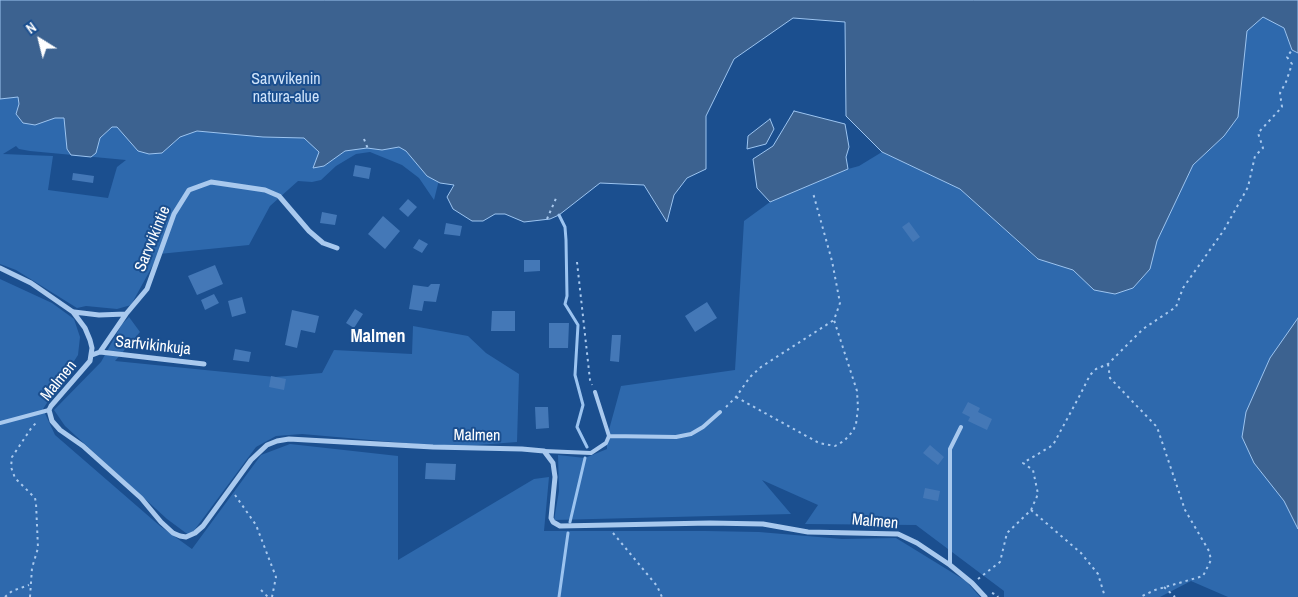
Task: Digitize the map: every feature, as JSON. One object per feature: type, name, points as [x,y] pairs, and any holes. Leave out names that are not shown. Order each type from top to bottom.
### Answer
[{"type":"street","name":"Sarvvikintie","points":[[100,352],[126,314],[147,289],[174,214],[189,190],[211,182],[253,188],[279,196],[309,231],[323,243],[337,248]]},
{"type":"street","points":[[0,268],[32,283],[73,312],[85,328],[92,348],[92,355],[100,352]]},
{"type":"street","points":[[73,312],[99,315],[126,314]]},
{"type":"street","name":"Sarfvikinkuja","points":[[100,352],[204,364]]},
{"type":"street","name":"Malmen","points":[[92,355],[87,366],[49,410],[52,421],[60,430],[83,446],[141,498],[173,533],[180,536],[186,537],[195,533],[203,526],[259,451],[277,440],[289,439],[394,446],[522,449],[544,451],[553,463],[555,469],[551,518],[553,522],[560,526],[710,523],[763,524],[808,532],[898,534],[918,543],[950,565],[972,583],[985,597]]},
{"type":"lane","points":[[544,451],[591,453],[606,443],[609,436],[595,392]]},
{"type":"lane","points":[[0,423],[49,410]]},
{"type":"lane","points":[[609,436],[676,437],[691,434],[703,427],[720,412]]},
{"type":"lane","points":[[950,565],[950,449],[961,427]]},
{"type":"path","points":[[972,583],[1000,562],[1007,533],[1031,510],[1038,494],[1032,470],[1023,463],[1053,445],[1090,374],[1108,364],[1143,329],[1176,307],[1183,288],[1224,230],[1248,187],[1255,156],[1263,148],[1258,133],[1282,107],[1280,94],[1292,64],[1287,57],[1292,50]]},
{"type":"path","points":[[364,139],[368,149]]},
{"type":"path","points":[[736,397],[818,443],[835,446],[844,440],[856,424],[858,408],[857,391],[834,320],[840,303],[832,261],[813,193]]},
{"type":"path","points":[[547,219],[557,196]]},
{"type":"path","points":[[577,262],[590,380],[595,392]]},
{"type":"path","points":[[720,412],[736,397],[750,377],[761,367],[834,320]]},
{"type":"path","points":[[1108,364],[1110,378],[1158,428],[1185,510],[1209,550],[1211,560],[1203,576],[1164,587],[1140,597]]},
{"type":"path","points":[[30,597],[32,568],[38,548],[36,503],[35,498],[15,478],[10,467],[12,457],[32,427],[49,410]]},
{"type":"path","points":[[230,489],[256,526],[276,577],[272,597]]},
{"type":"path","points":[[1031,510],[1081,553],[1098,574],[1105,597]]},
{"type":"path","points":[[607,525],[657,586],[662,597]]},
{"type":"path","points":[[5,597],[12,591],[30,585]]},
{"type":"path","points":[[1164,587],[1175,597]]},
{"type":"path","points":[[260,590],[268,597]]},
{"type":"green space","name":"Sarvvikenin natura-alue","points":[[0,0],[337,0],[442,168],[434,200],[419,178],[402,165],[370,152],[356,154],[336,166],[321,180],[312,182],[298,181],[270,206],[249,245],[159,254],[131,305],[117,309],[86,306],[77,308],[16,270],[0,264]],"holes":[[[16,146],[19,149],[30,151],[126,160],[117,167],[108,198],[48,190],[53,156],[3,154]]]},
{"type":"green space","points":[[1085,0],[1280,18],[1292,50],[1298,53],[1298,597],[1228,597],[1191,581],[1160,597],[1004,597],[1004,591],[916,525],[805,524],[818,505],[762,480],[791,514],[554,520],[559,491],[558,455],[585,458],[607,449],[607,437],[621,386],[735,370],[744,221],[770,202],[859,166],[882,152],[960,189],[1037,259]]},
{"type":"green space","points":[[0,279],[52,303],[74,319],[80,337],[78,355],[43,409],[55,435],[160,526],[192,549],[261,455],[290,444],[398,456],[398,560],[534,479],[549,477],[544,531],[759,532],[842,539],[896,538],[966,581],[980,597],[0,597]]},
{"type":"green space","points":[[129,317],[140,332],[115,361],[275,377],[322,373],[334,350],[412,354],[413,326],[468,336],[486,353],[519,374],[517,442],[451,447],[302,434],[276,436],[256,447],[190,536],[167,519],[65,426],[54,410],[101,362],[122,324]]},
{"type":"shaded area","points":[[0,0],[1298,0],[1298,53],[1292,50],[1284,28],[1263,17],[1247,31],[1238,117],[1224,136],[1193,165],[1157,241],[1150,269],[1133,288],[1115,294],[1094,290],[1073,270],[1038,259],[960,189],[882,152],[846,116],[845,22],[793,18],[734,59],[706,116],[706,169],[687,178],[674,195],[667,222],[644,185],[600,183],[559,215],[550,219],[524,222],[505,214],[495,214],[483,221],[472,221],[453,209],[447,197],[454,185],[440,183],[427,176],[406,151],[399,147],[382,150],[367,148],[345,151],[324,166],[313,168],[319,152],[304,138],[263,137],[197,131],[180,137],[162,153],[149,154],[138,151],[117,127],[112,127],[100,138],[96,153],[91,157],[71,155],[67,149],[64,118],[55,118],[35,125],[23,123],[16,114],[19,104],[18,97],[0,99]]},
{"type":"shaded area","points":[[794,111],[845,124],[849,147],[846,157],[848,169],[770,202],[757,188],[753,159],[773,146]]},
{"type":"shaded area","points":[[770,119],[774,129],[766,144],[747,149],[748,136]]},
{"type":"shaded area","points":[[1298,318],[1298,529],[1284,501],[1254,463],[1242,437],[1246,412],[1270,358]]},
{"type":"building","points":[[355,165],[371,168],[369,179],[353,176]]},
{"type":"building","points":[[73,173],[94,176],[93,183],[72,180]]},
{"type":"building","points":[[408,199],[417,207],[408,217],[399,209]]},
{"type":"building","points":[[322,212],[337,215],[335,225],[320,223]]},
{"type":"building","points":[[383,216],[400,231],[385,249],[368,234]]},
{"type":"building","points":[[909,222],[920,237],[913,242],[902,227]]},
{"type":"building","points":[[446,223],[462,226],[460,236],[444,234]]},
{"type":"building","points":[[419,239],[428,244],[422,253],[413,248]]},
{"type":"building","points":[[524,260],[540,260],[540,271],[524,272]]},
{"type":"building","points":[[215,265],[223,284],[197,295],[188,276]]},
{"type":"building","points":[[431,284],[440,284],[436,302],[424,301],[422,311],[409,309],[413,285],[428,287]]},
{"type":"building","points":[[214,294],[219,303],[205,310],[201,300]]},
{"type":"building","points":[[242,297],[246,313],[232,317],[228,301]]},
{"type":"building","points":[[707,302],[717,318],[695,332],[685,316]]},
{"type":"building","points":[[355,309],[363,314],[354,328],[346,323]]},
{"type":"building","points":[[292,310],[319,316],[315,333],[301,330],[297,348],[285,345]]},
{"type":"building","points":[[492,311],[515,311],[515,331],[491,331]]},
{"type":"building","points":[[549,323],[569,323],[568,348],[549,348]]},
{"type":"building","points":[[612,335],[621,335],[619,362],[610,361]]},
{"type":"building","points":[[235,349],[251,352],[249,362],[233,360]]},
{"type":"building","points":[[271,376],[286,379],[284,390],[269,387]]},
{"type":"building","points":[[968,402],[980,408],[978,412],[992,419],[987,430],[968,421],[970,417],[962,413]]},
{"type":"building","points":[[535,407],[548,407],[549,428],[536,429]]},
{"type":"building","points":[[930,445],[944,457],[938,465],[923,453]]},
{"type":"building","points":[[426,463],[456,464],[455,480],[425,479]]},
{"type":"building","points":[[925,488],[940,491],[938,501],[923,498]]},
{"type":"waterway","points":[[559,215],[565,227],[566,240],[567,296],[565,304],[578,325],[575,375],[583,405],[577,427],[587,447]]},
{"type":"waterway","points":[[570,522],[585,458]]},
{"type":"waterway","points":[[559,597],[568,533]]},
{"type":"district","name":"Malmen","points":[[378,337]]}]
